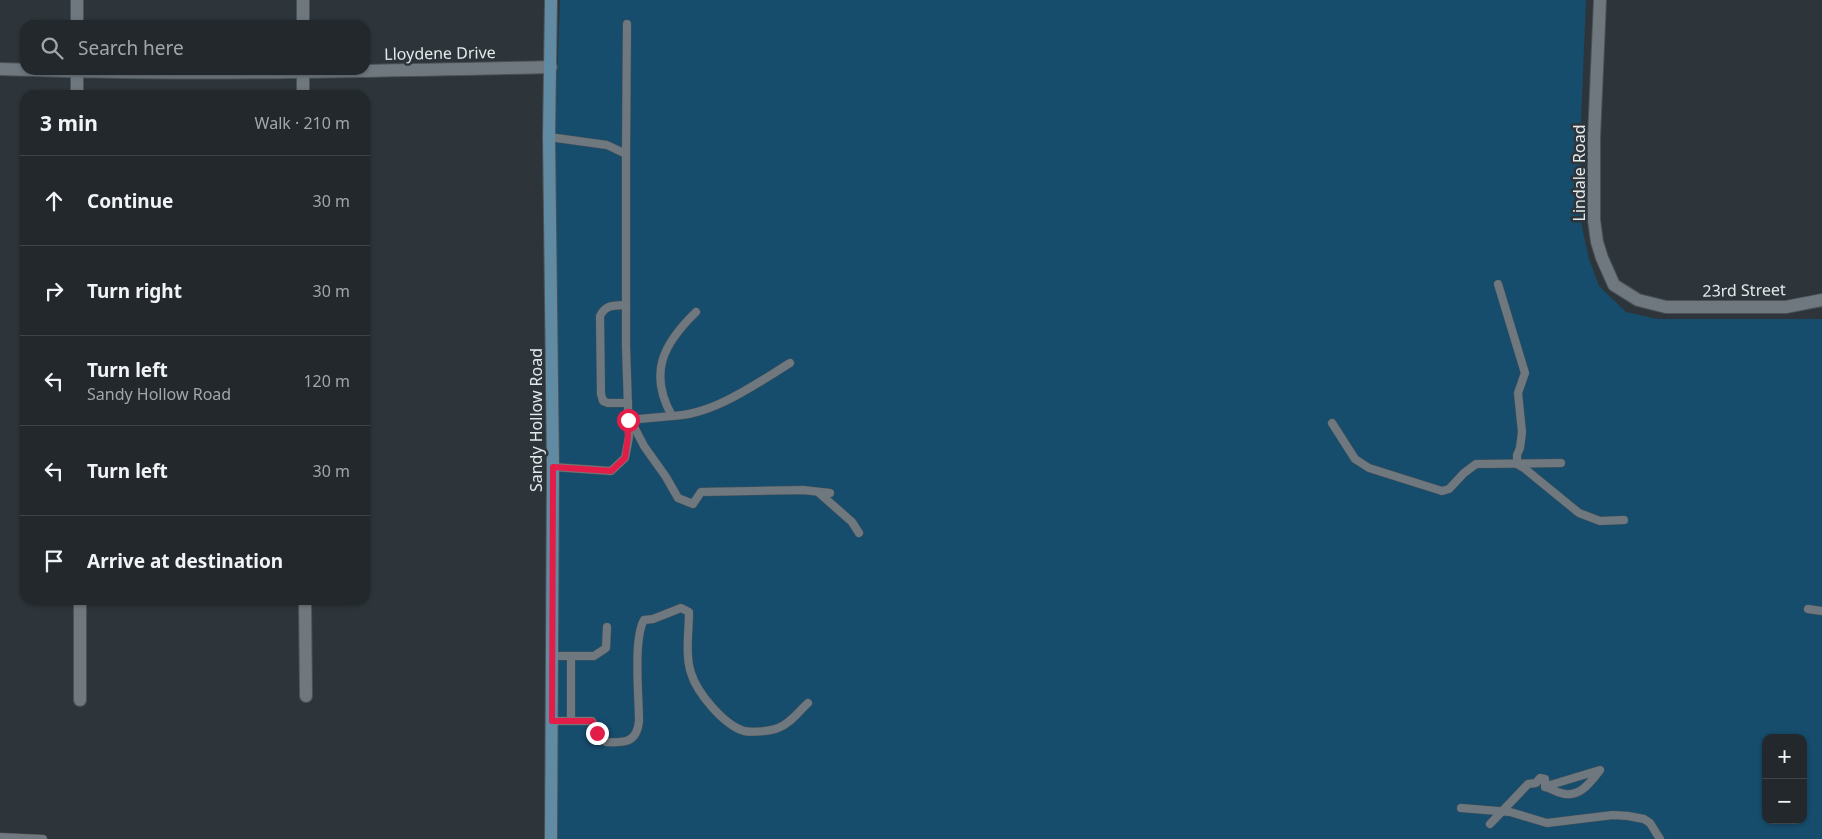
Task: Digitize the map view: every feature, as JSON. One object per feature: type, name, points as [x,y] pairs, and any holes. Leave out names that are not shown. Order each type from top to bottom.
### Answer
[{"type":"street","points":[[77,0],[77,20]]},
{"type":"street","points":[[303,0],[303,20]]},
{"type":"street","name":"Sandy Hollow Road","points":[[551,0],[549,137],[553,467],[551,839]]},
{"type":"street","name":"Lindale Road","points":[[1600,0],[1594,138],[1594,220],[1597,242],[1608,274],[1614,285],[1638,300],[1666,307]]},
{"type":"street","name":"Lloydene Drive","points":[[370,70],[551,67]]},
{"type":"street","name":"Lloydene Drive","points":[[0,69],[20,70]]},
{"type":"street","points":[[77,75],[78,90]]},
{"type":"street","points":[[303,75],[303,90]]},
{"type":"street","name":"23rd Street","points":[[1666,307],[1786,307],[1822,300]]},
{"type":"street","points":[[80,605],[80,700]]},
{"type":"street","points":[[305,605],[306,696]]},
{"type":"lane","points":[[553,467],[611,471],[625,458],[629,420],[626,304],[627,24]]},
{"type":"lane","points":[[549,137],[607,145],[626,154]]},
{"type":"lane","points":[[1498,284],[1525,373],[1518,393],[1522,432],[1517,464]]},
{"type":"lane","points":[[626,304],[608,306],[600,316],[601,394],[603,401],[608,403],[628,403]]},
{"type":"lane","points":[[672,416],[665,402],[660,376],[662,358],[680,328],[696,312]]},
{"type":"lane","points":[[629,420],[684,415],[710,408],[790,363]]},
{"type":"lane","points":[[629,420],[678,498],[693,504],[701,492],[803,490],[830,493]]},
{"type":"lane","points":[[1332,423],[1355,458],[1369,468],[1442,491],[1449,490],[1464,473],[1476,464],[1561,463]]},
{"type":"lane","points":[[1517,464],[1579,513],[1600,521],[1624,520]]},
{"type":"lane","points":[[818,492],[852,522],[859,533]]},
{"type":"lane","points":[[552,721],[592,721],[597,733],[606,742],[621,742],[635,735],[638,731],[639,721],[638,648],[641,625],[644,620],[653,619],[681,608],[689,612],[689,659],[691,673],[703,696],[727,721],[746,731],[779,728],[791,720],[808,703]]},
{"type":"lane","points":[[1808,609],[1822,611]]},
{"type":"lane","points":[[552,656],[594,656],[606,648],[607,627]]},
{"type":"lane","points":[[571,656],[571,721]]},
{"type":"lane","points":[[1490,824],[1528,784],[1536,783],[1540,778],[1545,779],[1545,787],[1561,794],[1574,795],[1579,793],[1600,770],[1547,786]]},
{"type":"lane","points":[[1461,808],[1503,811],[1547,823],[1613,815],[1644,819],[1650,823],[1660,839]]},
{"type":"lane","points":[[0,837],[43,839]]},
{"type":"shaded area","points":[[560,0],[1586,0],[1580,147],[1582,227],[1589,259],[1599,286],[1626,312],[1657,319],[1822,319],[1822,839],[557,839],[555,138]]},
{"type":"route","points":[[597,733],[592,721],[552,721],[553,467],[611,471],[625,458],[628,420]]}]
